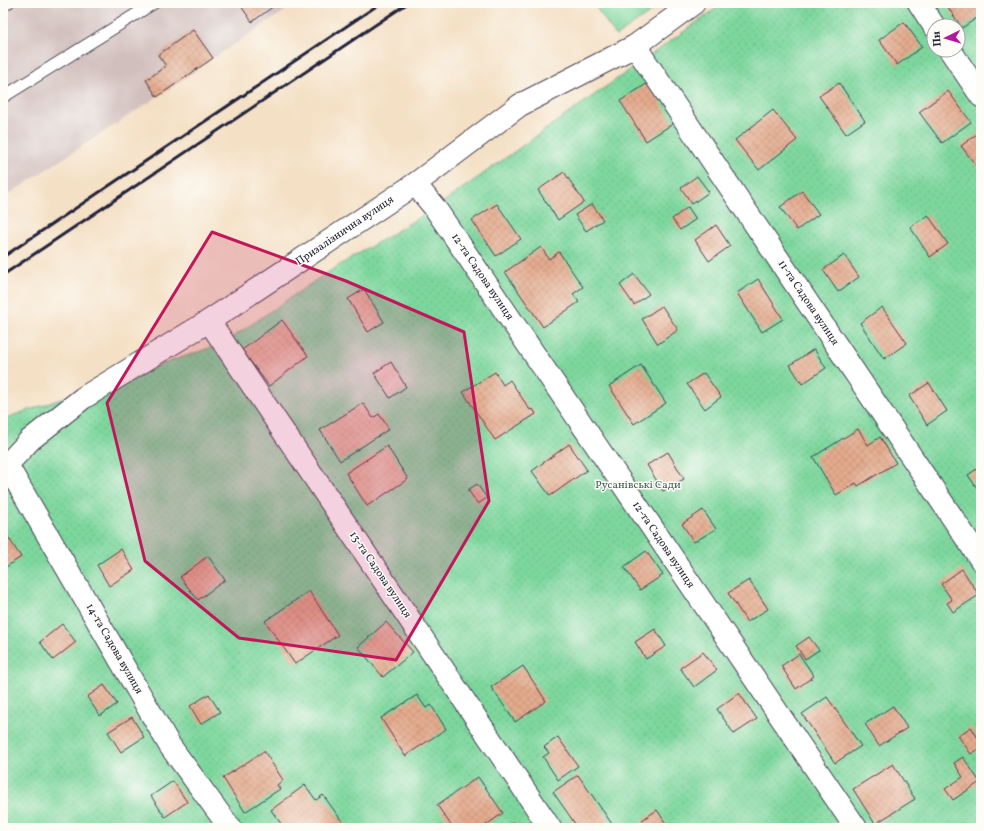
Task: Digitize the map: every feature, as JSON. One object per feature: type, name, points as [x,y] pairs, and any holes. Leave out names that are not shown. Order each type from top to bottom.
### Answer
[{"type":"street","name":"Призалізнична вулиця","points":[[5,467],[30,440],[83,398],[209,321],[415,184],[520,105],[635,46],[694,3]]},
{"type":"street","points":[[919,3],[929,18]]},
{"type":"street","name":"11-та Садова вулиця","points":[[635,46],[981,560]]},
{"type":"street","points":[[955,58],[981,96]]},
{"type":"street","name":"12-та Садова вулиця","points":[[415,184],[435,208],[856,828]]},
{"type":"street","name":"13-та Садова вулиця","points":[[209,321],[550,828]]},
{"type":"street","name":"14-та Садова вулиця","points":[[5,467],[170,746],[230,828]]},
{"type":"lane","points":[[3,6],[8,3]]},
{"type":"lane","points":[[3,97],[154,3]]},
{"type":"highlighted area","points":[[212,232],[346,281],[464,332],[489,501],[396,660],[239,638],[145,561],[107,403]]},
{"type":"shaded area","points":[[3,3],[297,3],[3,198]]},
{"type":"green space","points":[[593,3],[664,3],[616,36]]},
{"type":"green space","name":"Русанівські Сади","points":[[724,3],[981,3],[981,828],[3,828],[3,419],[224,343],[325,274],[435,208]]},
{"type":"building","points":[[239,3],[278,3],[252,22]]},
{"type":"building","points":[[945,3],[981,3],[981,15],[966,25],[966,18],[955,18]]},
{"type":"building","points":[[904,22],[922,47],[897,65],[879,40]]},
{"type":"building","points":[[193,30],[213,58],[157,97],[146,80],[166,66],[158,55]]},
{"type":"building","points":[[648,83],[674,123],[646,141],[620,101]]},
{"type":"building","points":[[839,83],[865,121],[846,134],[819,96]]},
{"type":"building","points":[[948,91],[971,122],[942,143],[919,112]]},
{"type":"building","points":[[773,110],[797,140],[759,170],[735,140]]},
{"type":"building","points":[[981,131],[981,172],[961,146]]},
{"type":"building","points":[[564,172],[584,202],[558,220],[538,190]]},
{"type":"building","points":[[697,176],[709,192],[692,204],[681,188]]},
{"type":"building","points":[[802,191],[819,214],[797,230],[780,207]]},
{"type":"building","points":[[497,204],[521,239],[496,256],[472,220]]},
{"type":"building","points":[[592,204],[603,220],[586,231],[575,215]]},
{"type":"building","points":[[688,207],[696,219],[680,230],[672,219]]},
{"type":"building","points":[[928,215],[948,244],[930,257],[910,227]]},
{"type":"building","points":[[716,225],[730,246],[709,261],[695,240]]},
{"type":"building","points":[[541,247],[549,259],[559,252],[583,287],[573,294],[579,302],[543,327],[505,272]]},
{"type":"building","points":[[844,255],[859,277],[838,292],[823,270]]},
{"type":"building","points":[[634,274],[649,294],[634,305],[620,285]]},
{"type":"building","points":[[758,279],[783,319],[762,332],[737,293]]},
{"type":"building","points":[[364,289],[384,322],[368,332],[348,299]]},
{"type":"building","points":[[662,306],[678,330],[658,344],[642,319]]},
{"type":"building","points":[[882,307],[907,343],[884,359],[860,323]]},
{"type":"building","points":[[282,320],[308,356],[269,386],[242,350]]},
{"type":"building","points":[[814,349],[826,368],[802,384],[790,365]]},
{"type":"building","points":[[391,362],[406,387],[390,398],[374,373]]},
{"type":"building","points":[[641,365],[666,403],[634,424],[609,386]]},
{"type":"building","points":[[495,372],[503,385],[510,380],[530,410],[533,409],[536,414],[495,440],[463,392]]},
{"type":"building","points":[[704,373],[721,397],[705,409],[687,384]]},
{"type":"building","points":[[929,383],[947,411],[927,425],[909,396]]},
{"type":"building","points":[[363,403],[373,418],[379,414],[389,429],[340,461],[320,430]]},
{"type":"building","points":[[858,429],[868,445],[880,437],[896,463],[858,486],[856,483],[836,495],[813,457]]},
{"type":"building","points":[[569,444],[587,470],[550,496],[532,471]]},
{"type":"building","points":[[387,446],[408,479],[367,506],[346,473]]},
{"type":"building","points":[[668,452],[684,479],[663,491],[647,465]]},
{"type":"building","points":[[981,466],[981,494],[968,475]]},
{"type":"building","points":[[477,484],[487,498],[478,504],[468,490]]},
{"type":"building","points":[[703,510],[716,529],[694,542],[682,524]]},
{"type":"building","points":[[6,534],[21,557],[3,569],[3,536]]},
{"type":"building","points":[[121,549],[134,570],[109,586],[97,565]]},
{"type":"building","points":[[646,551],[663,575],[640,590],[624,567]]},
{"type":"building","points":[[208,556],[225,580],[198,600],[180,577]]},
{"type":"building","points":[[962,569],[979,595],[953,612],[947,603],[952,600],[941,584]]},
{"type":"building","points":[[749,580],[768,609],[747,622],[728,593]]},
{"type":"building","points":[[309,591],[338,635],[295,664],[265,621]]},
{"type":"building","points":[[386,622],[413,652],[383,677],[358,647]]},
{"type":"building","points":[[62,624],[76,642],[53,660],[40,642]]},
{"type":"building","points":[[655,629],[666,646],[646,659],[635,642]]},
{"type":"building","points":[[809,637],[819,650],[805,659],[796,646]]},
{"type":"building","points":[[703,652],[717,670],[694,687],[680,668]]},
{"type":"building","points":[[799,654],[814,676],[796,689],[781,666]]},
{"type":"building","points":[[523,666],[546,701],[515,722],[491,687]]},
{"type":"building","points":[[104,685],[117,704],[100,716],[87,697]]},
{"type":"building","points":[[739,693],[757,719],[734,734],[717,709]]},
{"type":"building","points":[[209,694],[220,712],[201,724],[190,706]]},
{"type":"building","points":[[417,695],[426,708],[431,705],[446,729],[405,756],[381,718]]},
{"type":"building","points":[[827,697],[861,746],[835,763],[802,714]]},
{"type":"building","points":[[893,706],[907,728],[879,746],[865,724]]},
{"type":"building","points":[[132,717],[144,737],[121,752],[108,732]]},
{"type":"building","points":[[971,727],[981,743],[981,748],[971,754],[958,736]]},
{"type":"building","points":[[558,737],[578,766],[558,780],[543,757],[549,753],[544,747]]},
{"type":"building","points":[[264,751],[283,780],[277,785],[280,789],[245,812],[223,778]]},
{"type":"building","points":[[963,757],[980,782],[953,800],[945,789],[963,777],[954,763]]},
{"type":"building","points":[[893,764],[915,799],[875,824],[853,789]]},
{"type":"building","points":[[578,775],[612,824],[606,828],[578,828],[553,792]]},
{"type":"building","points":[[478,777],[503,813],[482,828],[453,828],[437,805]]},
{"type":"building","points":[[173,781],[187,802],[165,817],[151,796]]},
{"type":"building","points":[[305,785],[316,800],[323,795],[347,828],[278,828],[282,825],[271,810]]},
{"type":"building","points":[[657,810],[669,828],[647,828],[642,820]]},
{"type":"building","points":[[514,822],[519,828],[505,828]]},
{"type":"railway","points":[[3,257],[381,3]]},
{"type":"railway","points":[[3,275],[408,3]]}]
